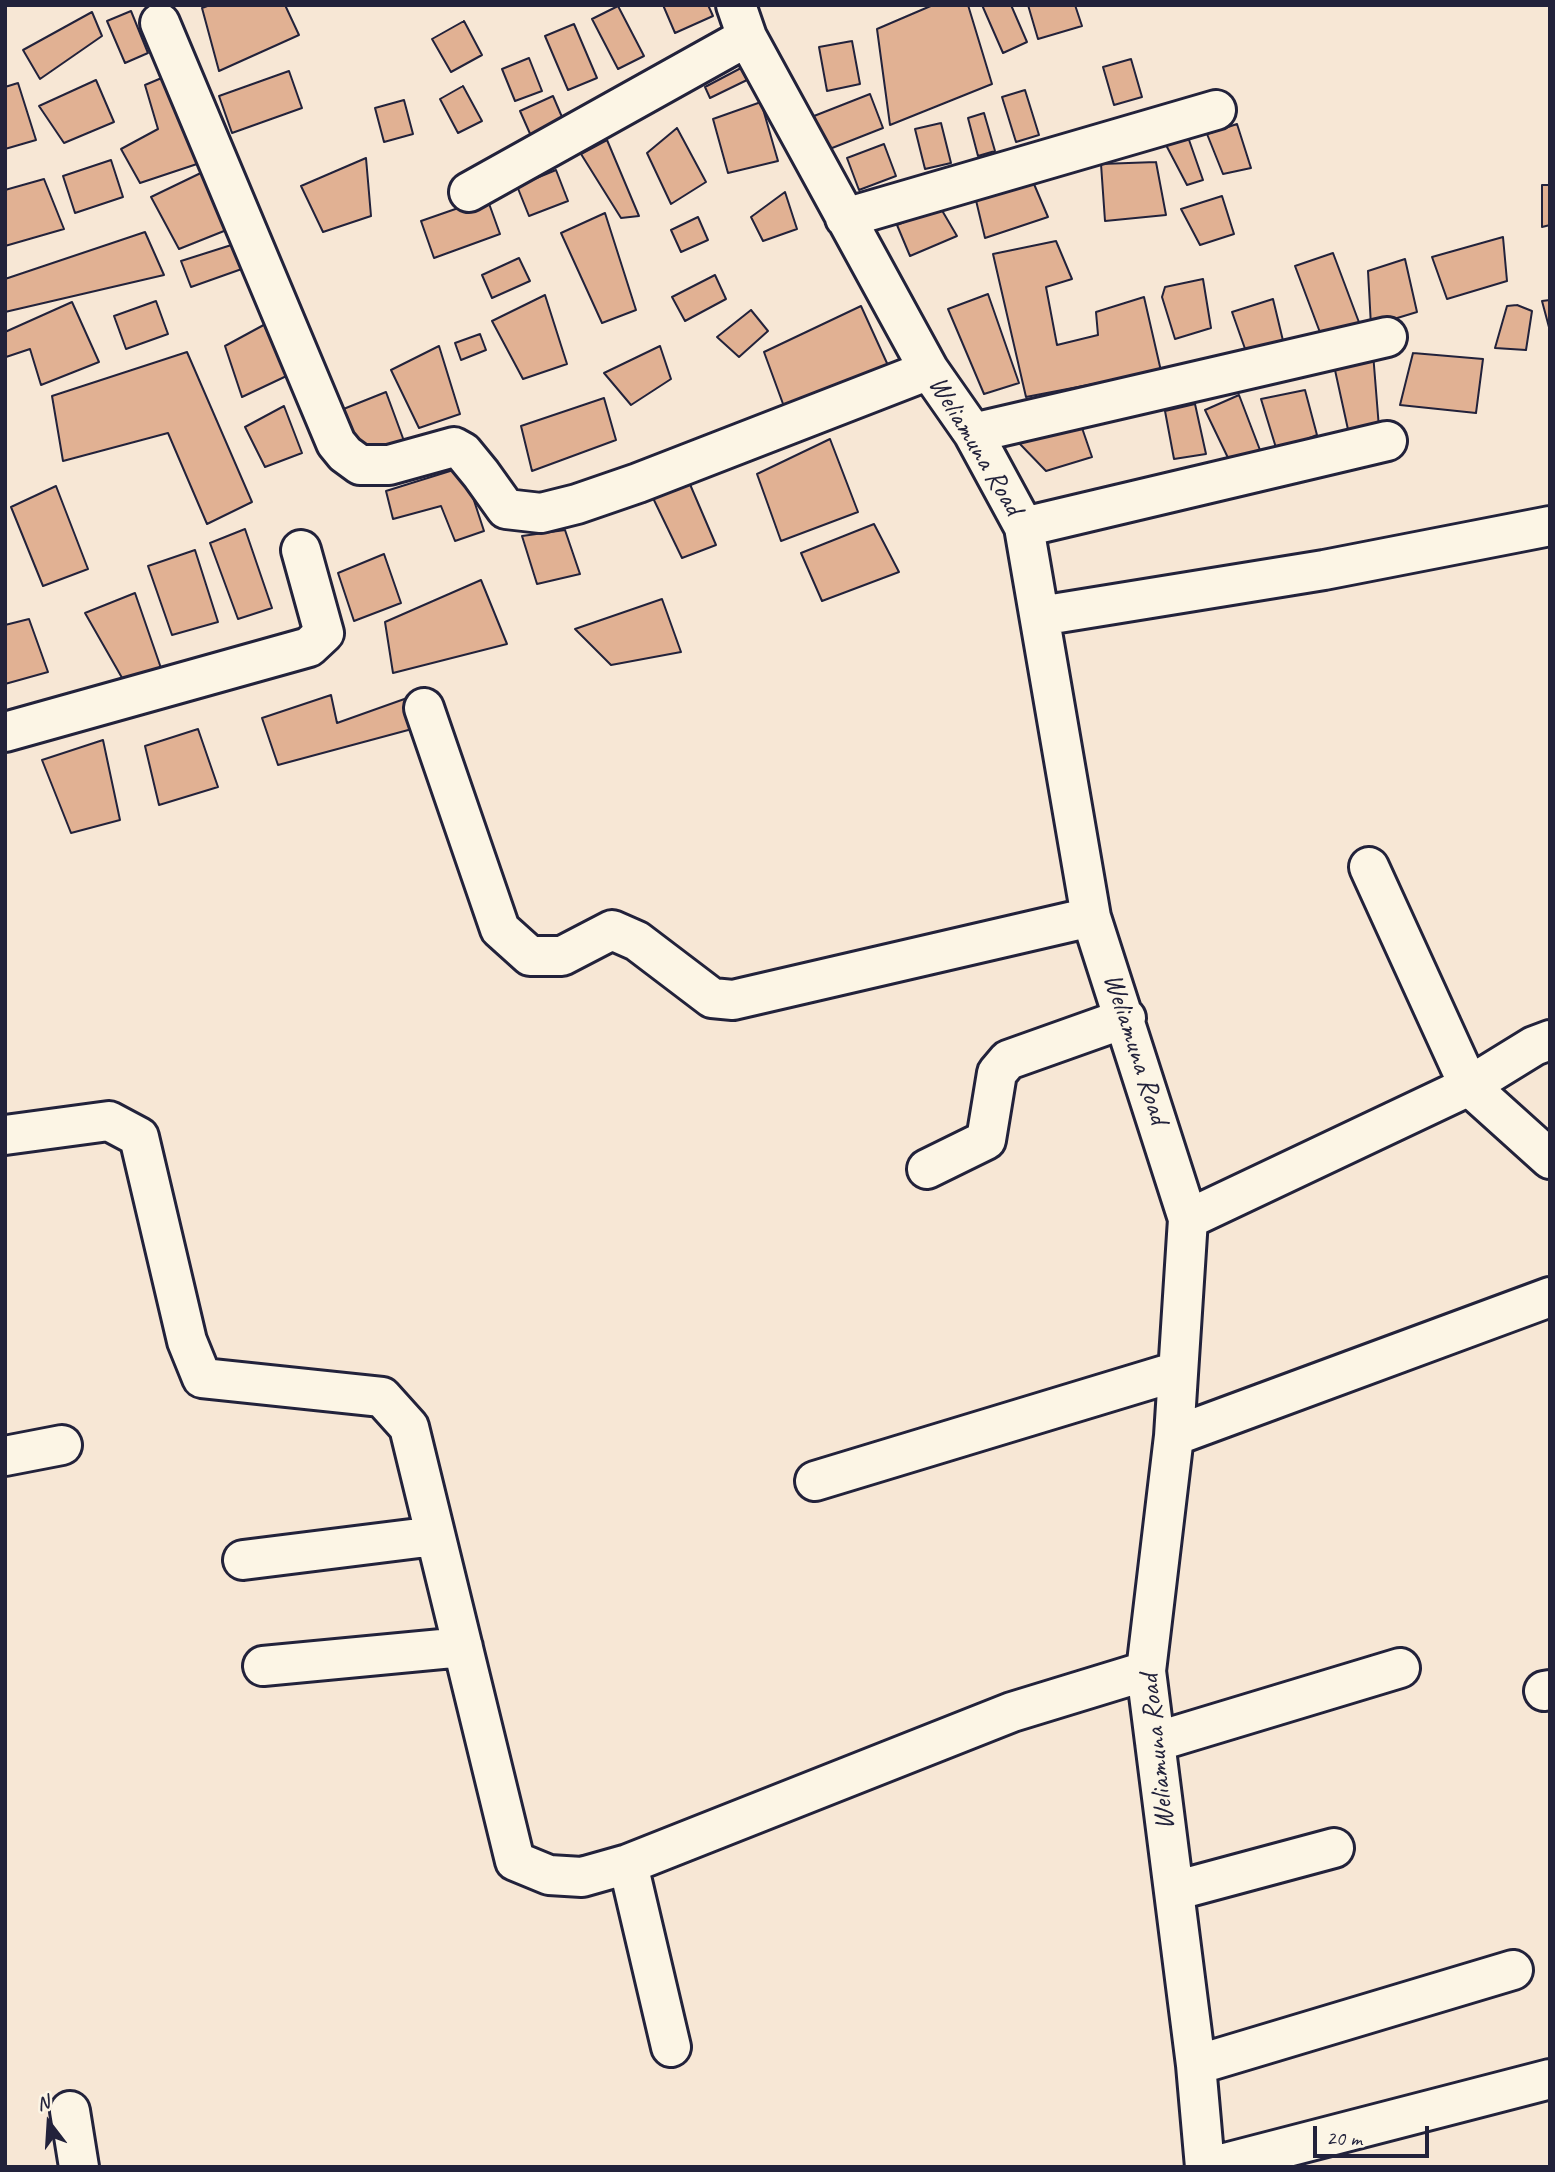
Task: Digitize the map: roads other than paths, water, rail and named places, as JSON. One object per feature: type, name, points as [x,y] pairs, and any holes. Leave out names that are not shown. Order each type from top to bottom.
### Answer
[{"type":"street","points":[[469,192],[741,21]]},
{"type":"street","name":"Weliamuna Road","points":[[741,21],[929,370],[973,433],[1024,527],[1091,917],[1126,1018],[1188,1219],[1174,1436],[1146,1671],[1208,2167]]},
{"type":"street","points":[[160,23],[337,443],[345,454],[360,465],[389,465],[454,447],[475,466],[506,509],[541,513],[578,504],[638,483],[929,370]]},
{"type":"street","points":[[845,218],[1216,110]]},
{"type":"street","points":[[973,433],[1387,337]]},
{"type":"street","points":[[1024,527],[1387,440]]},
{"type":"street","points":[[1040,616],[1324,570],[1550,526]]},
{"type":"street","points":[[5,732],[309,647],[324,633],[302,550]]},
{"type":"street","points":[[424,708],[500,929],[530,956],[562,956],[612,930],[637,941],[712,998],[733,1000],[1091,917]]},
{"type":"street","points":[[1369,867],[1469,1086],[1550,1159]]},
{"type":"street","points":[[927,1169],[986,1140],[997,1073],[1008,1060],[1126,1018]]},
{"type":"street","points":[[1188,1219],[1469,1086],[1534,1046],[1550,1040]]},
{"type":"street","points":[[5,1135],[109,1121],[139,1137],[187,1341],[202,1378],[382,1397],[409,1427],[515,1861],[549,1875],[582,1877],[628,1864],[1012,1712],[1146,1671]]},
{"type":"street","points":[[1174,1436],[1550,1297]]},
{"type":"street","points":[[814,1481],[1178,1371]]},
{"type":"street","points":[[5,1456],[62,1445]]},
{"type":"street","points":[[243,1560],[435,1536]]},
{"type":"street","points":[[262,1666],[463,1647]]},
{"type":"street","points":[[1155,1742],[1400,1668]]},
{"type":"street","points":[[1174,1891],[1334,1848]]},
{"type":"street","points":[[628,1864],[671,2046]]},
{"type":"street","points":[[1196,2065],[1513,1970]]},
{"type":"street","points":[[1208,2167],[1550,2079]]},
{"type":"street","points":[[70,2111],[79,2167]]}]
